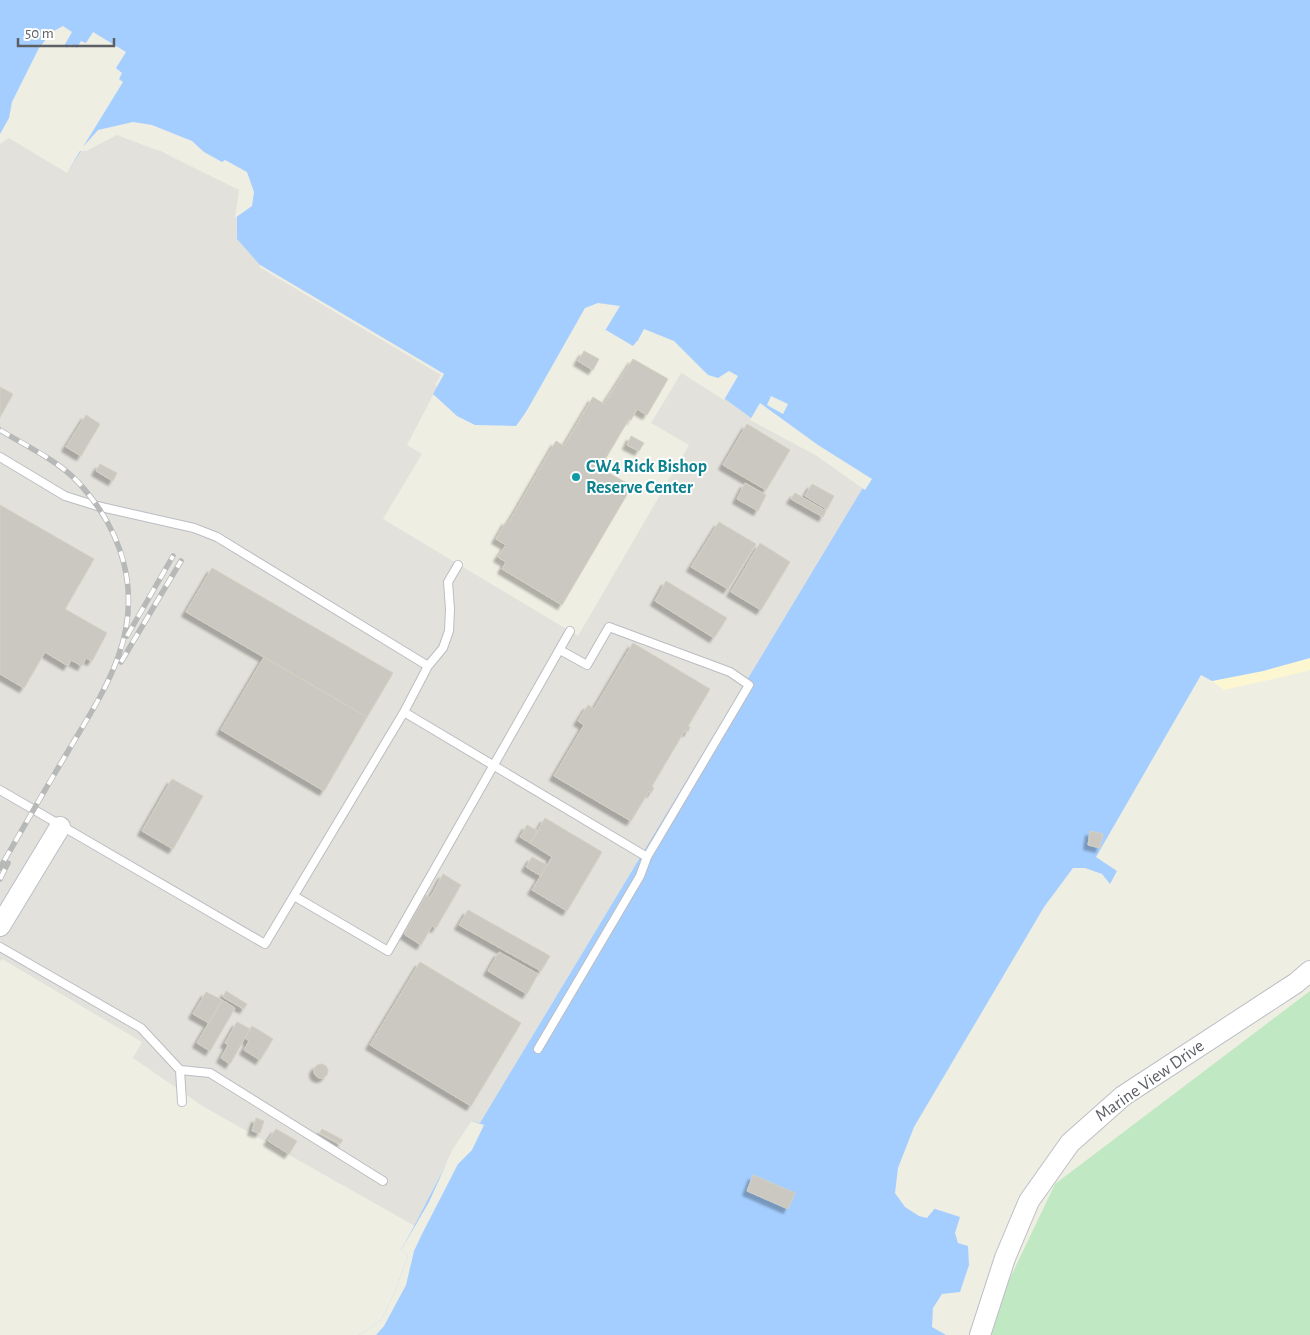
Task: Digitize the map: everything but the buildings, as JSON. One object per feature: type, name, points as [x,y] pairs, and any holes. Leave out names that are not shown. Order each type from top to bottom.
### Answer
[{"type":"main road","points":[[0,926],[60,827]]},
{"type":"main road","name":"Marine View Drive","points":[[980,1335],[1006,1258],[1029,1201],[1070,1143],[1123,1096],[1296,983],[1310,971]]},
{"type":"lane","points":[[0,457],[66,496],[97,506],[194,528],[218,537],[428,666]]},
{"type":"lane","points":[[0,790],[60,827],[265,944],[404,712],[428,666],[443,648],[449,631],[448,582],[458,565]]},
{"type":"lane","points":[[538,1049],[640,876],[647,856],[749,685],[730,672],[609,627],[587,665],[560,650]]},
{"type":"lane","points":[[294,896],[388,950],[495,766],[570,631]]},
{"type":"lane","points":[[404,712],[647,856]]},
{"type":"lane","points":[[0,947],[141,1028],[180,1070],[182,1102]]},
{"type":"lane","points":[[180,1070],[210,1073],[383,1181]]},
{"type":"shaded area","points":[[117,132],[242,188],[444,374],[407,445],[422,454],[383,519],[578,636],[689,445],[651,423],[683,370],[818,454],[864,486],[511,1142],[453,1149],[415,1226],[204,1107],[133,1058],[142,1042],[2,959],[0,962],[0,142],[9,135],[80,151]]},
{"type":"green space","points":[[1310,991],[1310,1335],[989,1335],[1002,1295],[1055,1184]]},
{"type":"sand","points":[[1310,658],[1310,670],[1288,676],[1224,690],[1212,681],[1263,671]]},
{"type":"water","points":[[0,0],[1310,0],[1310,658],[1263,671],[1212,681],[1201,675],[1096,857],[1117,871],[1110,884],[1100,878],[1079,885],[945,1108],[918,1164],[914,1193],[920,1204],[960,1217],[955,1233],[958,1243],[968,1246],[969,1265],[960,1292],[942,1294],[933,1308],[932,1327],[946,1335],[359,1335],[381,1320],[395,1292],[408,1255],[401,1250],[471,1121],[480,1123],[864,486],[818,454],[754,420],[692,375],[637,341],[633,346],[606,330],[595,336],[586,328],[516,426],[475,425],[457,416],[433,394],[444,374],[260,265],[237,239],[237,217],[242,188],[117,132],[81,151],[68,171],[9,136],[0,142]]},
{"type":"pier","points":[[63,26],[72,32],[64,46],[67,48],[70,44],[77,48],[81,41],[86,43],[93,32],[126,52],[116,68],[122,73],[119,79],[123,82],[83,147],[98,130],[133,122],[152,125],[192,141],[204,152],[222,162],[225,160],[247,172],[254,192],[252,206],[235,218],[239,190],[162,152],[117,135],[86,151],[80,151],[67,173],[9,138],[0,144],[0,134],[9,118],[12,102],[39,48],[52,32]]},
{"type":"pier","points":[[260,265],[444,374],[437,386],[435,385],[441,375],[259,267]]},
{"type":"pier","points":[[598,303],[620,306],[603,334],[594,339],[586,331],[574,345],[560,380],[517,428],[585,308]]},
{"type":"pier","points":[[644,329],[674,341],[708,375],[718,378],[729,371],[738,376],[724,400],[636,344]]},
{"type":"pier","points":[[771,396],[788,404],[783,414],[767,405]]},
{"type":"pier","points":[[760,403],[818,445],[872,479],[865,490],[817,456],[750,420]]},
{"type":"pier","points":[[1073,868],[1085,868],[1102,874],[1110,884],[1100,880],[1088,882],[1081,886],[971,1077],[947,1110],[921,1165],[916,1181],[917,1193],[922,1202],[936,1207],[927,1218],[919,1216],[905,1207],[895,1193],[898,1168],[914,1127],[1044,907]]},
{"type":"pier","points":[[471,1121],[484,1125],[472,1150],[458,1164],[422,1234],[414,1251],[406,1285],[384,1326],[376,1335],[359,1335],[381,1320],[395,1292],[408,1255],[401,1250],[429,1202],[453,1149]]},
{"type":"railway","points":[[0,430],[61,467],[78,482],[94,501],[107,521],[117,542],[128,586],[125,633],[108,682],[0,868]]},
{"type":"railway","points":[[127,636],[173,556]]},
{"type":"railway","points":[[121,662],[181,561]]},
{"type":"railway","points":[[0,879],[8,863]]},
{"type":"place","name":"CW4 Rick Bishop Reserve Center","points":[[576,477]]}]
